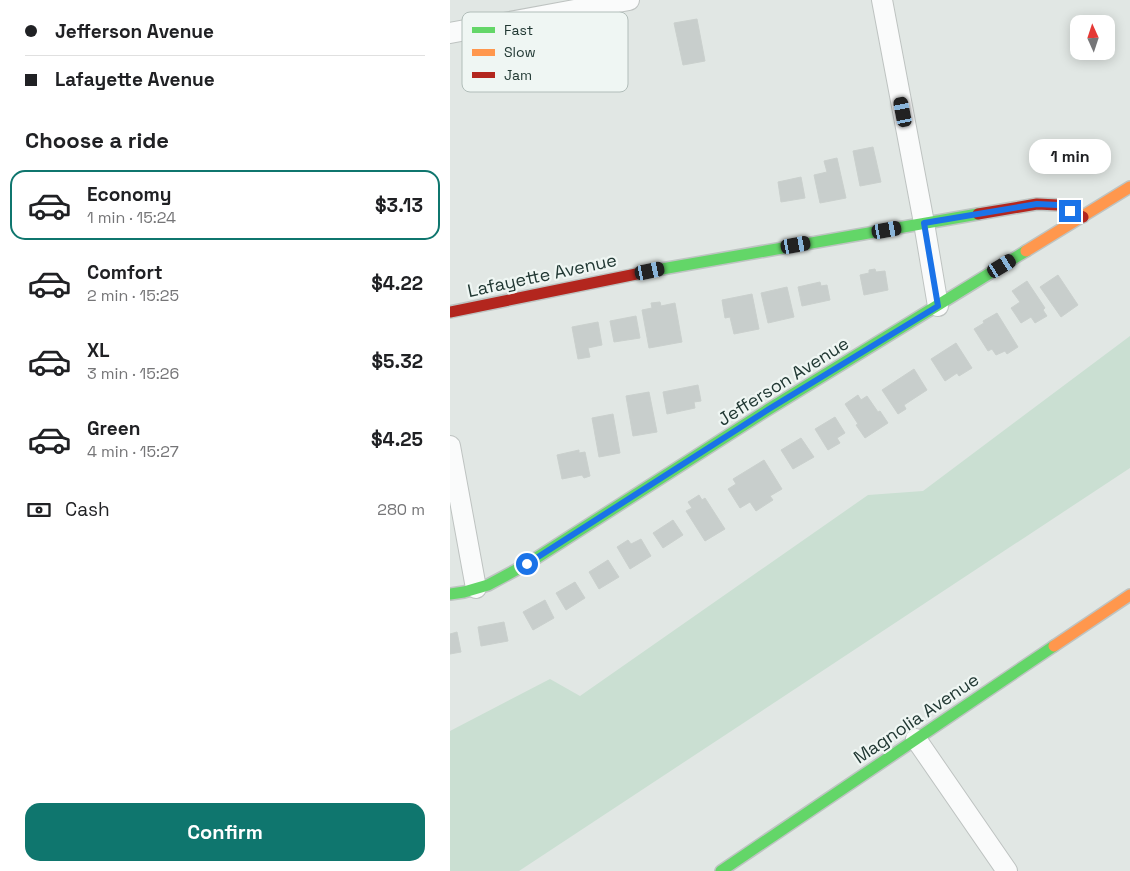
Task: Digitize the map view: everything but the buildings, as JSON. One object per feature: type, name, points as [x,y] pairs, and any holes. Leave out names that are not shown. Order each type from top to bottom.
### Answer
[{"type":"street","points":[[564,12],[629,0]]},
{"type":"street","points":[[882,0],[938,306]]},
{"type":"street","name":"Jefferson Avenue","points":[[450,594],[488,585],[527,564],[769,409],[1130,187]]},
{"type":"street","name":"Lafayette Avenue","points":[[450,312],[687,264],[1037,204],[1058,205],[1083,217]]},
{"type":"street","points":[[450,446],[476,588]]},
{"type":"street","name":"Magnolia Avenue","points":[[721,871],[1130,595]]},
{"type":"street","points":[[916,739],[1007,871]]},
{"type":"green space","points":[[1130,336],[1130,468],[519,871],[450,871],[450,731],[550,679],[580,696],[868,495],[923,491]]},
{"type":"traffic: fast","points":[[656,270],[978,214]]},
{"type":"traffic: fast","points":[[450,594],[488,585],[527,564],[769,409],[1026,251]]},
{"type":"traffic: fast","points":[[721,871],[1054,646]]},
{"type":"traffic: slow","points":[[1026,251],[1130,187]]},
{"type":"traffic: slow","points":[[1054,646],[1130,595]]},
{"type":"traffic: jam","points":[[978,214],[1037,204],[1058,205],[1083,217]]},
{"type":"traffic: jam","points":[[450,312],[656,270]]},
{"type":"route","points":[[527,564],[769,409],[938,306],[924,223],[1037,204],[1058,205],[1070,211]]}]
